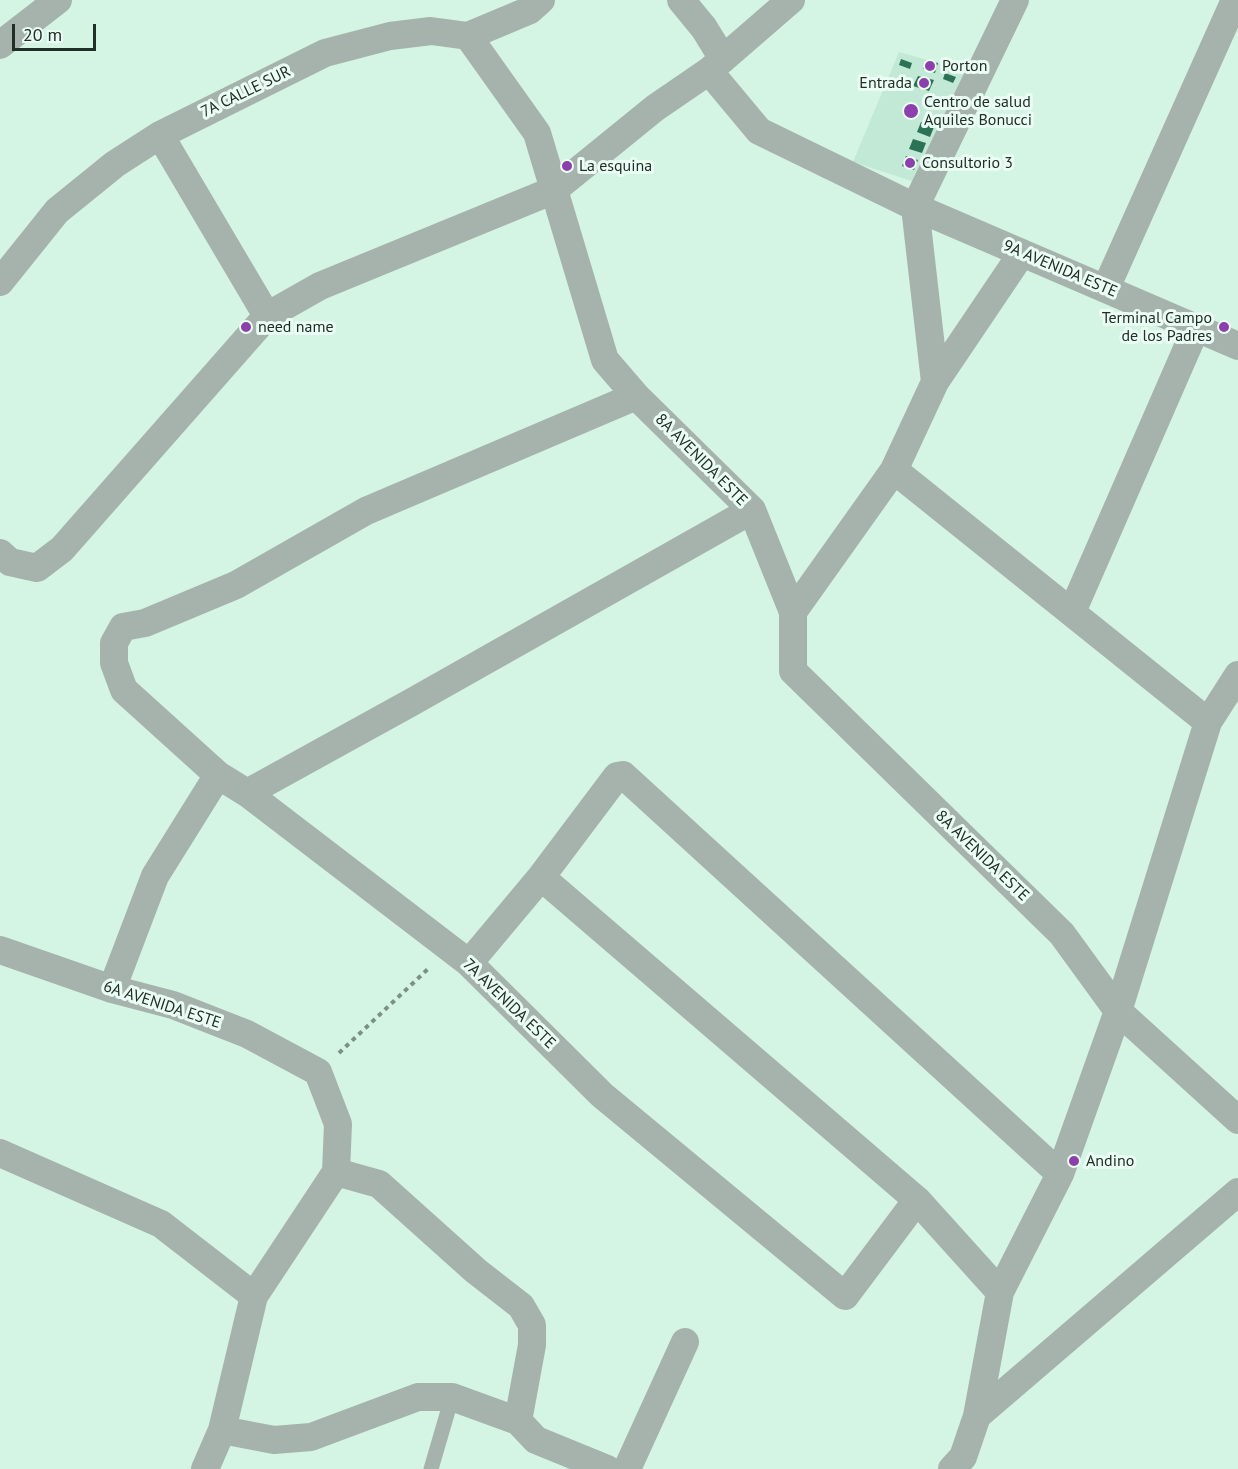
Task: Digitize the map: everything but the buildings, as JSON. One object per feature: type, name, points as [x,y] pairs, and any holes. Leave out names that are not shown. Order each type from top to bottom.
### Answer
[{"type":"street","points":[[0,45],[58,0]]},
{"type":"street","name":"7A CALLE SUR","points":[[0,282],[57,211],[115,164],[160,135],[325,53],[390,36],[431,32],[468,36],[530,10],[541,0]]},
{"type":"street","name":"9A AVENIDA ESTE","points":[[681,0],[704,28],[716,65],[759,131],[915,207],[1238,346]]},
{"type":"street","points":[[0,553],[10,562],[37,568],[62,549],[267,316],[320,286],[554,190],[655,108],[716,65],[791,0]]},
{"type":"street","points":[[935,382],[915,207],[1015,0]]},
{"type":"street","points":[[1106,288],[1235,0]]},
{"type":"street","name":"8A AVENIDA ESTE","points":[[468,36],[537,133],[605,360],[636,396],[752,510],[793,612],[793,671],[1062,934],[1118,1011],[1238,1120]]},
{"type":"street","points":[[160,135],[267,316]]},
{"type":"street","points":[[793,612],[894,470],[935,382],[1022,253]]},
{"type":"street","points":[[1072,612],[1197,328]]},
{"type":"street","name":"7A AVENIDA ESTE","points":[[636,396],[366,511],[236,585],[145,623],[123,627],[114,643],[114,663],[124,690],[218,775],[247,793],[459,956],[602,1095],[845,1296],[916,1200]]},
{"type":"street","points":[[894,470],[1209,722]]},
{"type":"street","points":[[247,793],[752,510]]},
{"type":"street","points":[[952,1469],[963,1457],[977,1416],[1000,1292],[1060,1173],[1118,1011],[1209,722],[1238,675]]},
{"type":"street","points":[[112,989],[154,876],[218,775]]},
{"type":"street","points":[[459,956],[541,877],[616,776],[623,775],[1060,1173]]},
{"type":"street","points":[[541,877],[916,1200],[1000,1292]]},
{"type":"street","name":"6A AVENIDA ESTE","points":[[0,950],[112,989],[173,1005],[247,1034],[318,1072]]},
{"type":"street","points":[[205,1469],[222,1430],[254,1296],[336,1172],[338,1124],[318,1072]]},
{"type":"street","points":[[0,1153],[161,1224],[254,1296]]},
{"type":"street","points":[[336,1172],[379,1184],[476,1270],[521,1306],[532,1325],[532,1345],[518,1421]]},
{"type":"street","points":[[977,1416],[1238,1192]]},
{"type":"street","points":[[627,1469],[685,1342]]},
{"type":"street","points":[[222,1430],[274,1440],[311,1437],[418,1397],[452,1397],[518,1421],[536,1440],[607,1469]]},
{"type":"lane","points":[[430,1469],[452,1397]]},
{"type":"path","points":[[318,1072],[459,956]]},
{"type":"shaded area","name":"Centro de salud Aquiles Bonucci","points":[[899,52],[966,71],[915,182],[853,162]]},
{"type":"place","name":"Porton","points":[[930,66]]},
{"type":"place","name":"Entrada","points":[[924,83]]},
{"type":"place","name":"Centro de salud Aquiles Bonucci","points":[[911,111]]},
{"type":"place","name":"Consultorio 3","points":[[910,163]]},
{"type":"place","name":"La esquina","points":[[567,166]]},
{"type":"place","name":"need name","points":[[246,327]]},
{"type":"place","name":"Terminal Campo de los Padres","points":[[1224,327]]},
{"type":"place","name":"Andino","points":[[1074,1161]]}]
